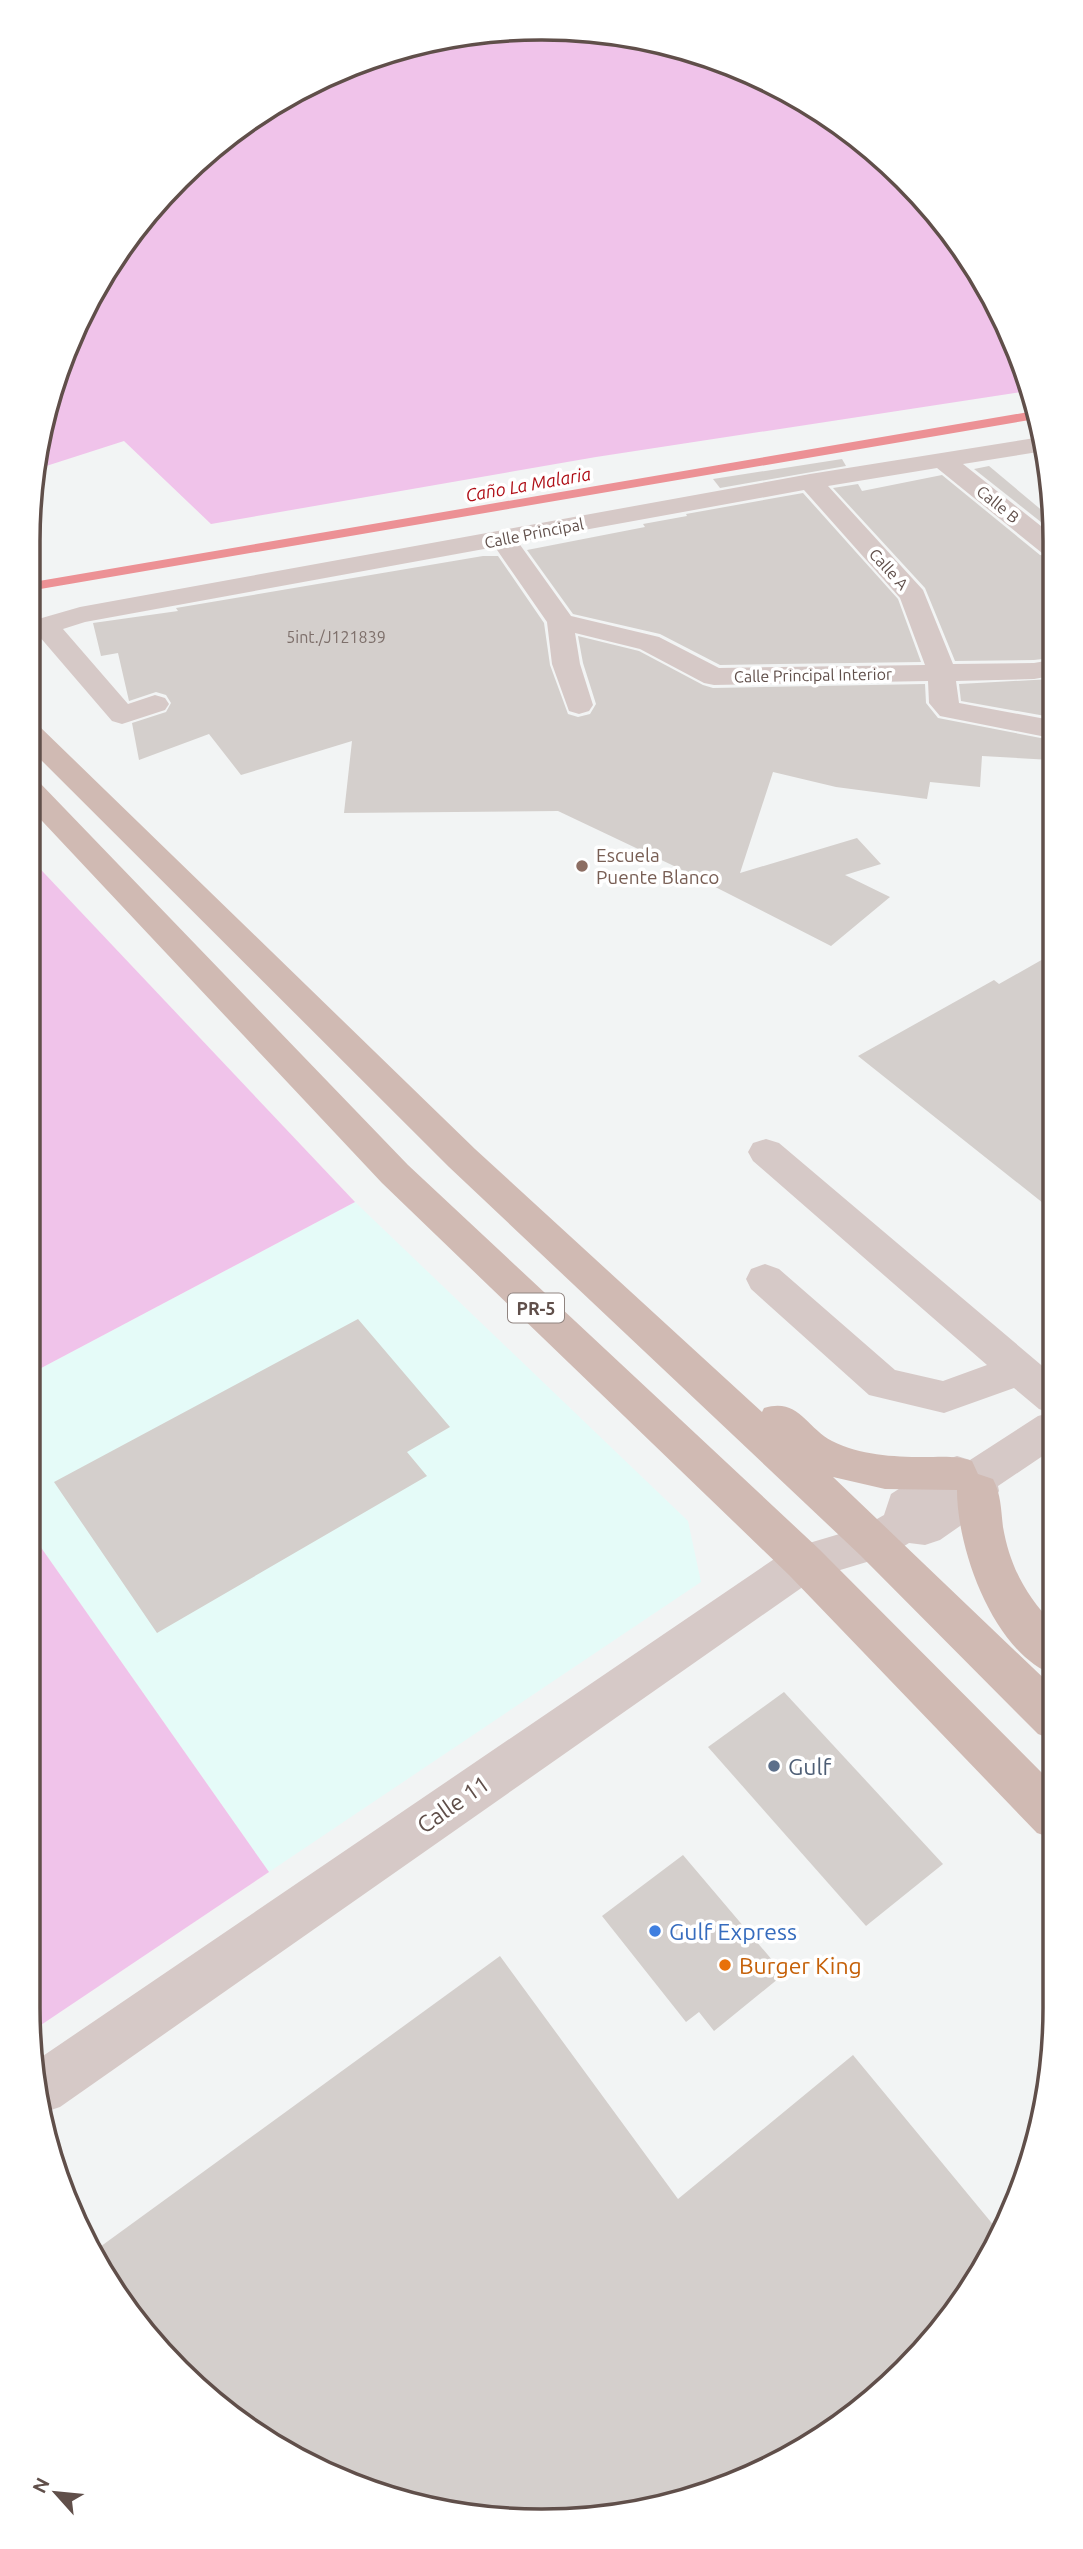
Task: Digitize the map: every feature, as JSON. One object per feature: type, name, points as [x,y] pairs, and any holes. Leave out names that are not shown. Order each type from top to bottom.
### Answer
[{"type":"main road","points":[[40,743],[462,1158],[716,1394],[889,1534],[1043,1707]]},
{"type":"main road","name":"PR-5","points":[[40,801],[396,1174],[804,1562],[1043,1805]]},
{"type":"main road","points":[[716,1394],[757,1402],[816,1451],[846,1462],[884,1473],[970,1481],[992,1574],[1017,1616],[1043,1643]]},
{"type":"street","name":"Calle Principal","points":[[40,628],[80,615],[810,481],[945,462],[1033,446]]},
{"type":"street","name":"Calle B","points":[[945,462],[1043,541]]},
{"type":"street","name":"Calle A","points":[[810,481],[913,596],[942,673],[943,703],[950,710],[1043,727]]},
{"type":"street","points":[[503,539],[561,622],[560,635],[579,705]]},
{"type":"street","name":"Calle Principal Interior","points":[[561,622],[649,643],[714,677],[1043,669]]},
{"type":"street","points":[[40,633],[122,715],[155,704]]},
{"type":"street","points":[[766,1152],[1043,1389]]},
{"type":"street","points":[[765,1279],[883,1384],[944,1396],[1020,1369]]},
{"type":"street","name":"Calle 11","points":[[47,2084],[804,1562],[889,1534],[925,1527],[970,1481],[1043,1434]]},
{"type":"shaded area","points":[[509,41],[574,41],[671,57],[733,78],[792,107],[820,125],[847,144],[896,187],[939,236],[976,291],[1005,350],[1020,392],[596,457],[211,524],[124,441],[47,466],[57,412],[78,350],[92,320],[107,291],[144,236],[187,187],[236,144],[263,125],[291,107],[350,78],[412,57]]},
{"type":"shaded area","points":[[40,869],[355,1202],[40,1369]]},
{"type":"shaded area","points":[[355,1202],[688,1521],[701,1582],[269,1872],[40,1546],[40,1369]]},
{"type":"shaded area","points":[[40,1546],[269,1872],[41,2025]]},
{"type":"building","points":[[842,459],[846,466],[720,488],[713,479]]},
{"type":"building","points":[[989,466],[1042,510],[1042,523],[974,469]]},
{"type":"building","points":[[942,475],[1043,556],[1043,659],[955,661],[925,588],[833,488],[858,484],[862,491]]},
{"type":"building","points":[[803,493],[898,599],[921,662],[720,665],[660,634],[573,614],[527,550],[645,527],[643,524],[687,516],[686,514]]},
{"type":"building","points":[[483,556],[498,556],[544,623],[550,665],[568,714],[578,717],[590,714],[596,704],[578,636],[639,651],[713,688],[925,684],[926,703],[938,718],[1043,738],[1043,760],[982,756],[980,787],[930,782],[927,799],[836,787],[773,772],[740,873],[857,838],[881,864],[845,875],[890,897],[831,946],[674,866],[558,811],[344,813],[352,741],[241,775],[209,734],[139,760],[132,723],[166,712],[171,703],[166,695],[156,692],[129,701],[118,653],[101,656],[93,623],[178,611],[176,608]]},
{"type":"building","points":[[1043,679],[1043,716],[961,701],[959,684]]},
{"type":"building","points":[[1043,959],[1043,1203],[858,1056],[994,980],[999,984]]},
{"type":"building","points":[[358,1319],[450,1427],[407,1452],[427,1476],[157,1633],[54,1482]]},
{"type":"building","points":[[784,1692],[943,1864],[866,1926],[708,1747]]},
{"type":"building","points":[[683,1855],[784,1974],[714,2031],[699,2012],[686,2022],[602,1916]]},
{"type":"building","points":[[500,1956],[678,2199],[853,2055],[993,2225],[976,2258],[939,2313],[896,2362],[847,2405],[792,2442],[733,2471],[671,2492],[607,2504],[542,2509],[476,2504],[412,2492],[350,2471],[291,2442],[236,2405],[187,2362],[144,2313],[101,2246]]},
{"type":"waterway","name":"Caño La Malaria","points":[[40,585],[1027,416]]},
{"type":"place","name":"Escuela Puente Blanco","points":[[582,866]]},
{"type":"place","name":"Gulf","points":[[774,1766]]},
{"type":"place","name":"Gulf Express","points":[[655,1931]]},
{"type":"place","name":"Burger King","points":[[725,1965]]}]
